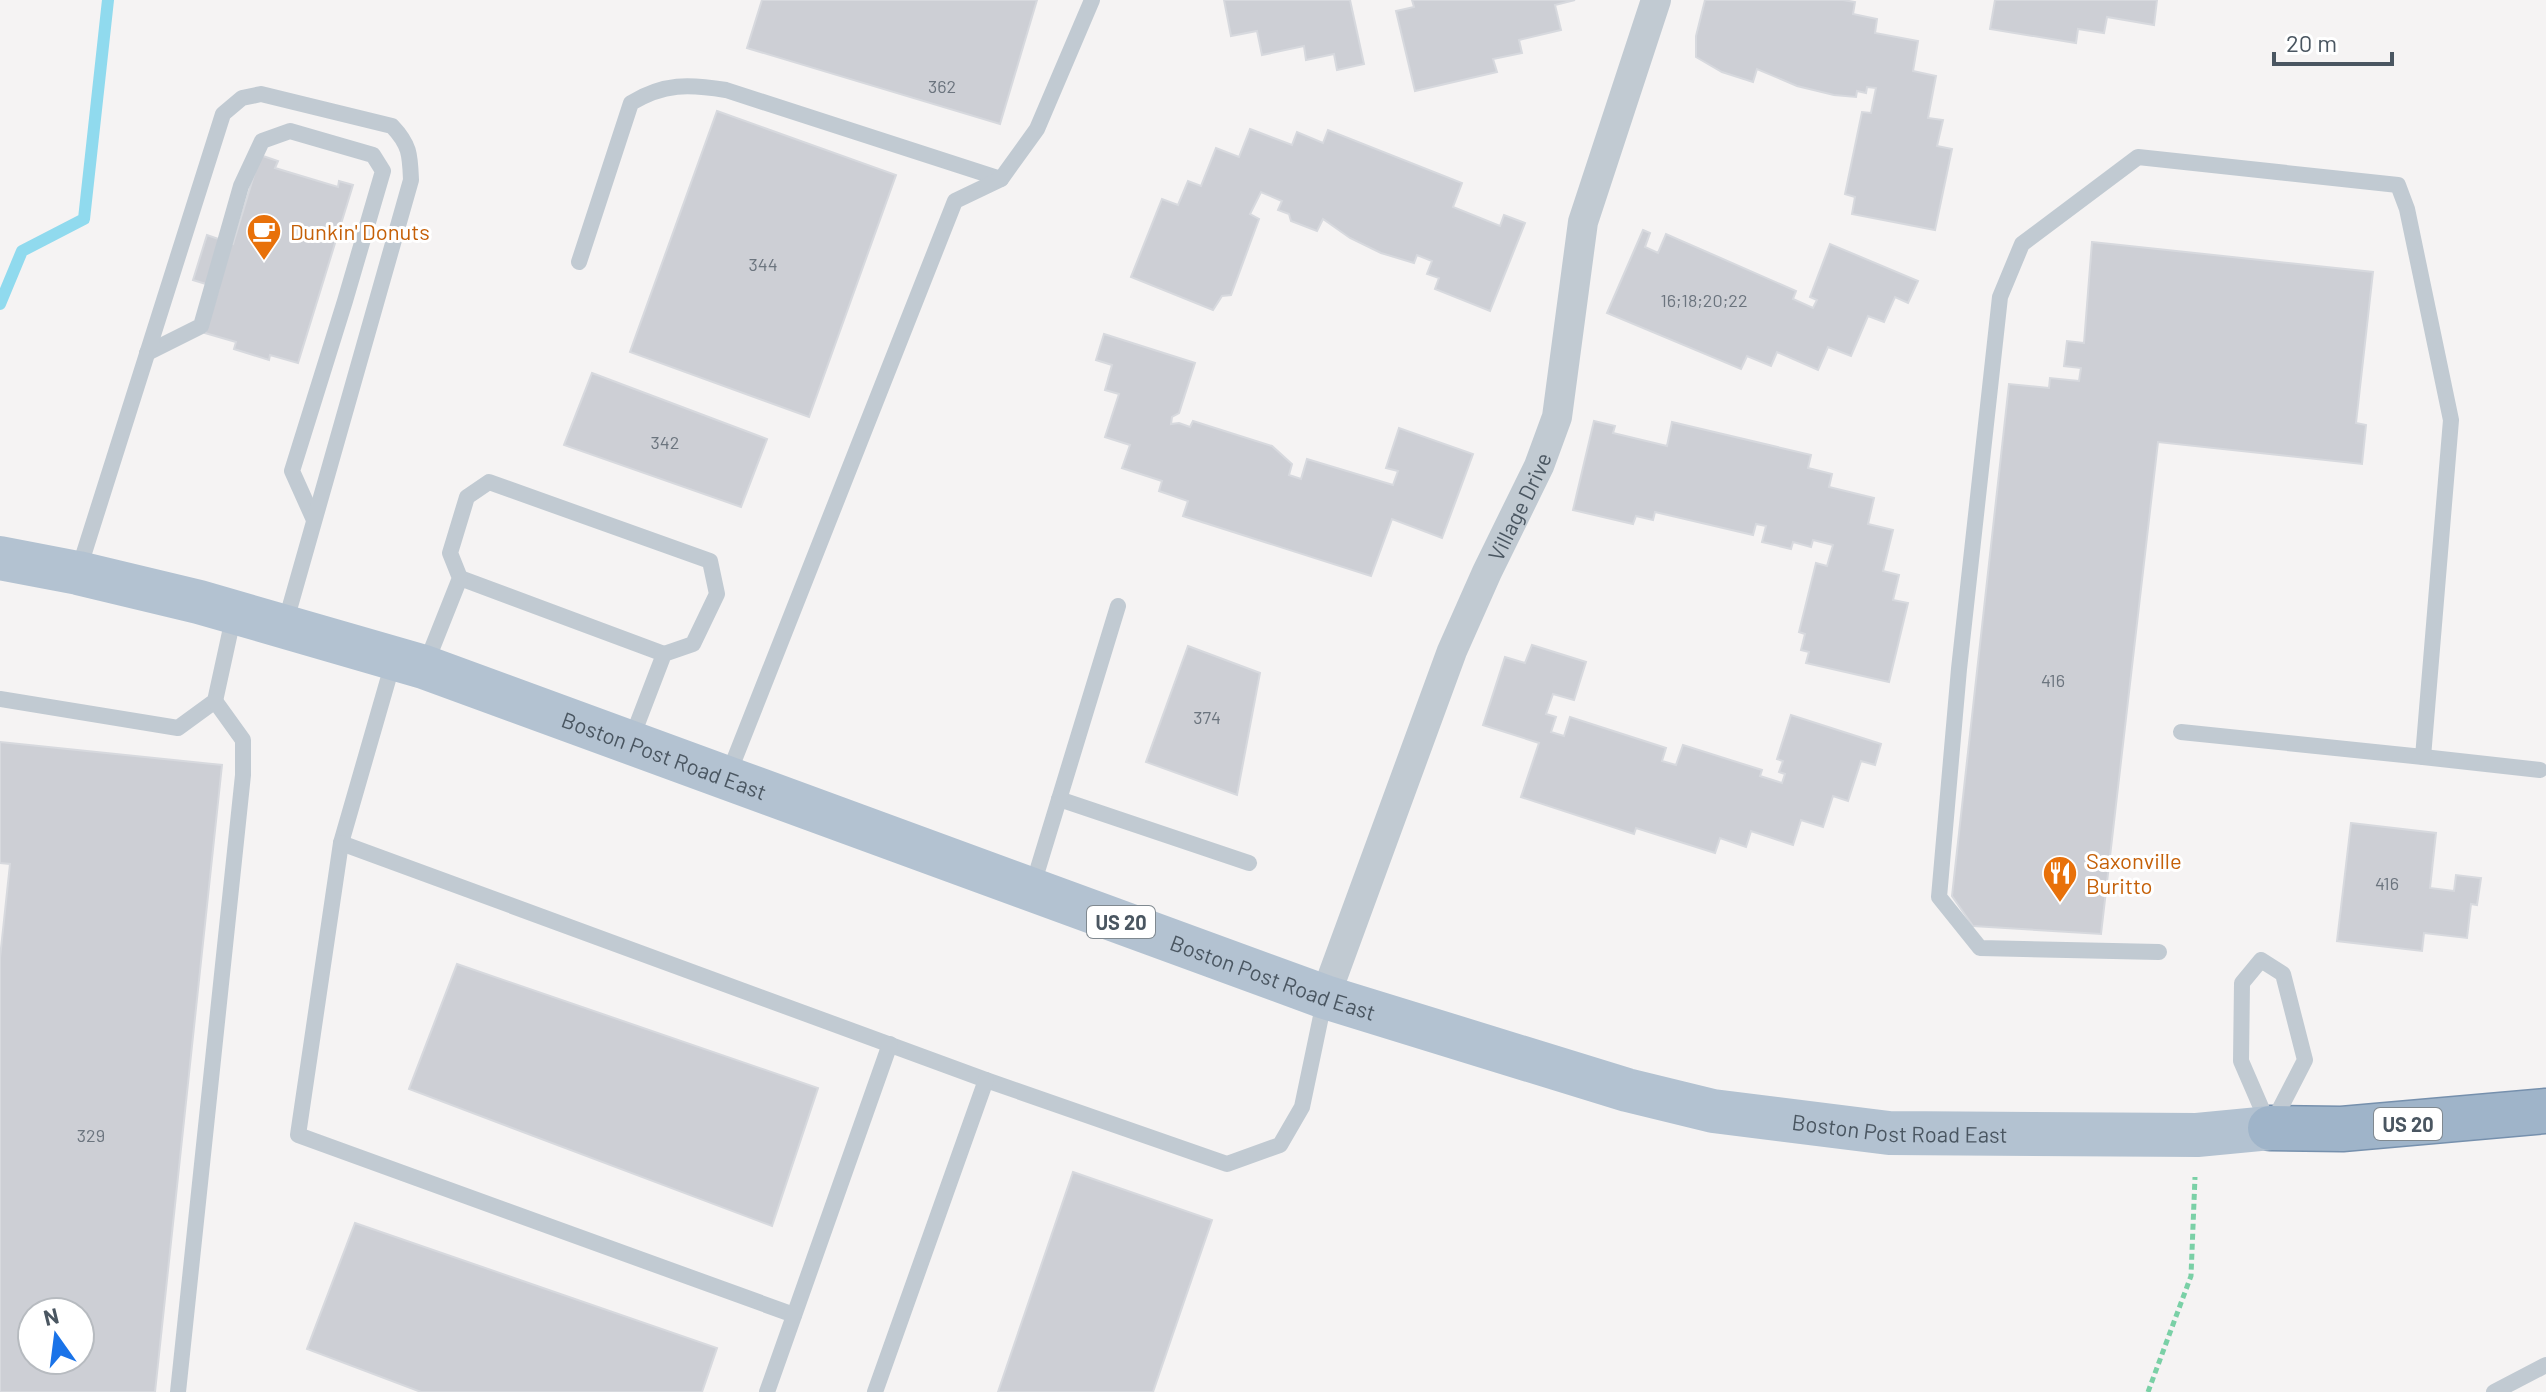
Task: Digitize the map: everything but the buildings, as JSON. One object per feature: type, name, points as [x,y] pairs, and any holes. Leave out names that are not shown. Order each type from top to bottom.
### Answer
[{"type":"highway","name":"Boston Post Road East","points":[[2270,1128],[2342,1129],[2546,1111]]},
{"type":"main road","name":"Boston Post Road East","points":[[0,558],[78,573],[234,612],[409,663],[631,741],[726,779],[1325,997],[1627,1090],[1713,1111],[1889,1133],[2197,1135],[2270,1128]]},
{"type":"street","name":"Village Drive","points":[[1325,997],[1452,651],[1539,466],[1557,417],[1583,222],[1656,0]]},
{"type":"lane","points":[[726,779],[955,201],[1001,179],[1037,129],[1092,0]]},
{"type":"lane","points":[[579,262],[631,103],[649,91],[688,84],[726,90],[1001,179]]},
{"type":"lane","points":[[78,573],[223,114],[242,98],[261,94],[392,126],[405,140],[410,155],[411,180],[284,626]]},
{"type":"lane","points":[[147,353],[201,326],[241,186],[262,141],[290,131],[373,155],[383,171],[292,471],[314,520]]},
{"type":"lane","points":[[2159,952],[1980,948],[1939,897],[1960,654],[2000,297],[2022,244],[2138,157],[2398,185],[2407,209],[2451,420],[2423,757]]},
{"type":"lane","points":[[489,482],[710,561],[717,594],[693,644],[664,654],[460,578],[450,553],[467,497],[489,482]]},
{"type":"lane","points":[[460,578],[409,663],[341,843],[298,1135],[794,1315]]},
{"type":"lane","points":[[1032,889],[1118,606]]},
{"type":"lane","points":[[0,699],[178,728],[215,701],[234,612]]},
{"type":"lane","points":[[631,741],[664,654]]},
{"type":"lane","points":[[178,1392],[243,775],[243,740],[215,701]]},
{"type":"lane","points":[[2181,732],[2540,770]]},
{"type":"lane","points":[[1059,799],[1249,863]]},
{"type":"lane","points":[[341,843],[986,1080],[1227,1164],[1280,1145],[1302,1107],[1325,997]]},
{"type":"lane","points":[[2261,960],[2283,974],[2305,1060],[2270,1128],[2241,1061],[2242,983],[2261,960]]},
{"type":"lane","points":[[767,1392],[890,1044]]},
{"type":"lane","points":[[875,1392],[986,1080]]},
{"type":"lane","points":[[2494,1392],[2546,1365]]},
{"type":"path","points":[[2148,1392],[2191,1276],[2197,1135]]},
{"type":"waterway","points":[[0,304],[22,251],[84,219],[108,0]]},
{"type":"place","name":"Dunkin' Donuts","points":[[264,262]]},
{"type":"place","name":"Saxonville Buritto","points":[[2060,904]]}]
